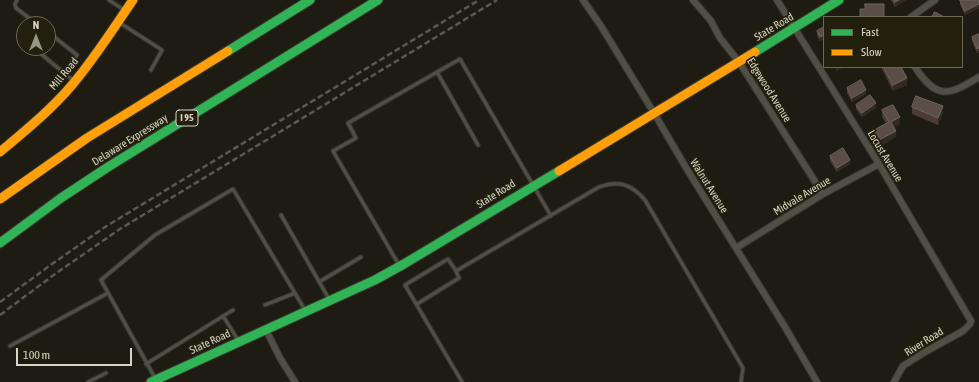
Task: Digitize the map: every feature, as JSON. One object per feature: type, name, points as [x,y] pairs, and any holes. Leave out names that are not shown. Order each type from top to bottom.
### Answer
[{"type":"main road","name":"Mill Road","points":[[0,152],[37,121],[74,81],[133,0]]},
{"type":"main road","points":[[0,199],[88,138],[310,0]]},
{"type":"main road","name":"Delaware Expressway","points":[[0,243],[61,198],[108,167],[378,0]]},
{"type":"main road","name":"State Road","points":[[153,381],[375,280],[534,186],[839,0]]},
{"type":"street","name":"Walnut Avenue","points":[[583,0],[601,26],[817,382]]},
{"type":"street","name":"Edgewood Avenue","points":[[693,0],[739,62],[823,194]]},
{"type":"street","name":"Locust Avenue","points":[[778,0],[879,164],[970,319],[970,324]]},
{"type":"street","points":[[912,16],[935,0]]},
{"type":"street","points":[[916,68],[930,86],[941,92],[948,92],[962,87],[979,77]]},
{"type":"street","name":"Midvale Avenue","points":[[736,248],[823,194],[879,164]]},
{"type":"street","name":"River Road","points":[[894,382],[903,366],[963,331],[970,324]]},
{"type":"street","points":[[266,330],[294,382]]},
{"type":"lane","points":[[17,0],[15,4],[16,8],[26,16]]},
{"type":"lane","points":[[109,0],[126,10]]},
{"type":"lane","points":[[118,22],[162,50],[151,70]]},
{"type":"lane","points":[[56,39],[76,55],[64,73]]},
{"type":"lane","points":[[44,56],[74,81]]},
{"type":"lane","points":[[400,266],[333,151],[356,138],[348,123],[460,59],[551,216]]},
{"type":"lane","points":[[437,72],[478,145]]},
{"type":"lane","points":[[456,271],[599,187],[609,184],[629,186],[638,192],[645,200],[743,368],[741,382]]},
{"type":"lane","points":[[153,381],[146,364],[101,280],[155,235],[233,188],[306,312]]},
{"type":"lane","points":[[281,215],[330,301]]},
{"type":"lane","points":[[320,282],[360,257]]},
{"type":"lane","points":[[417,304],[459,278],[448,260],[406,285],[462,382]]},
{"type":"lane","points":[[10,346],[108,293]]},
{"type":"lane","points":[[265,305],[295,293]]},
{"type":"lane","points":[[146,364],[233,310]]},
{"type":"lane","points":[[223,316],[239,342]]},
{"type":"lane","points":[[88,382],[106,374]]},
{"type":"building","points":[[960,0],[979,0],[979,4],[965,11]]},
{"type":"building","points":[[865,4],[884,4],[884,16],[860,16],[860,9],[865,9]]},
{"type":"building","points":[[935,12],[942,16],[933,16]]},
{"type":"building","points":[[823,28],[823,36],[820,37],[817,31]]},
{"type":"building","points":[[979,34],[979,48],[977,49],[972,37]]},
{"type":"building","points":[[884,68],[902,68],[907,78],[893,85]]},
{"type":"building","points":[[861,80],[866,90],[852,98],[847,88]]},
{"type":"building","points":[[870,95],[876,103],[862,113],[856,105]]},
{"type":"building","points":[[916,96],[943,106],[938,118],[912,107]]},
{"type":"building","points":[[893,105],[900,117],[891,122],[896,131],[879,140],[874,130],[889,122],[882,110]]},
{"type":"building","points":[[843,148],[850,160],[837,168],[830,156]]},
{"type":"railway","points":[[0,302],[105,227],[479,0]]},
{"type":"railway","points":[[0,315],[55,274],[120,229],[497,0]]},
{"type":"traffic: fast","points":[[228,51],[310,0]]},
{"type":"traffic: fast","points":[[0,243],[61,198],[108,167],[378,0]]},
{"type":"traffic: fast","points":[[755,52],[839,0]]},
{"type":"traffic: fast","points":[[151,382],[375,280],[559,171]]},
{"type":"traffic: slow","points":[[0,152],[47,112],[72,85],[96,54],[133,0]]},
{"type":"traffic: slow","points":[[0,199],[87,138],[228,51]]},
{"type":"traffic: slow","points":[[559,171],[755,52]]}]
